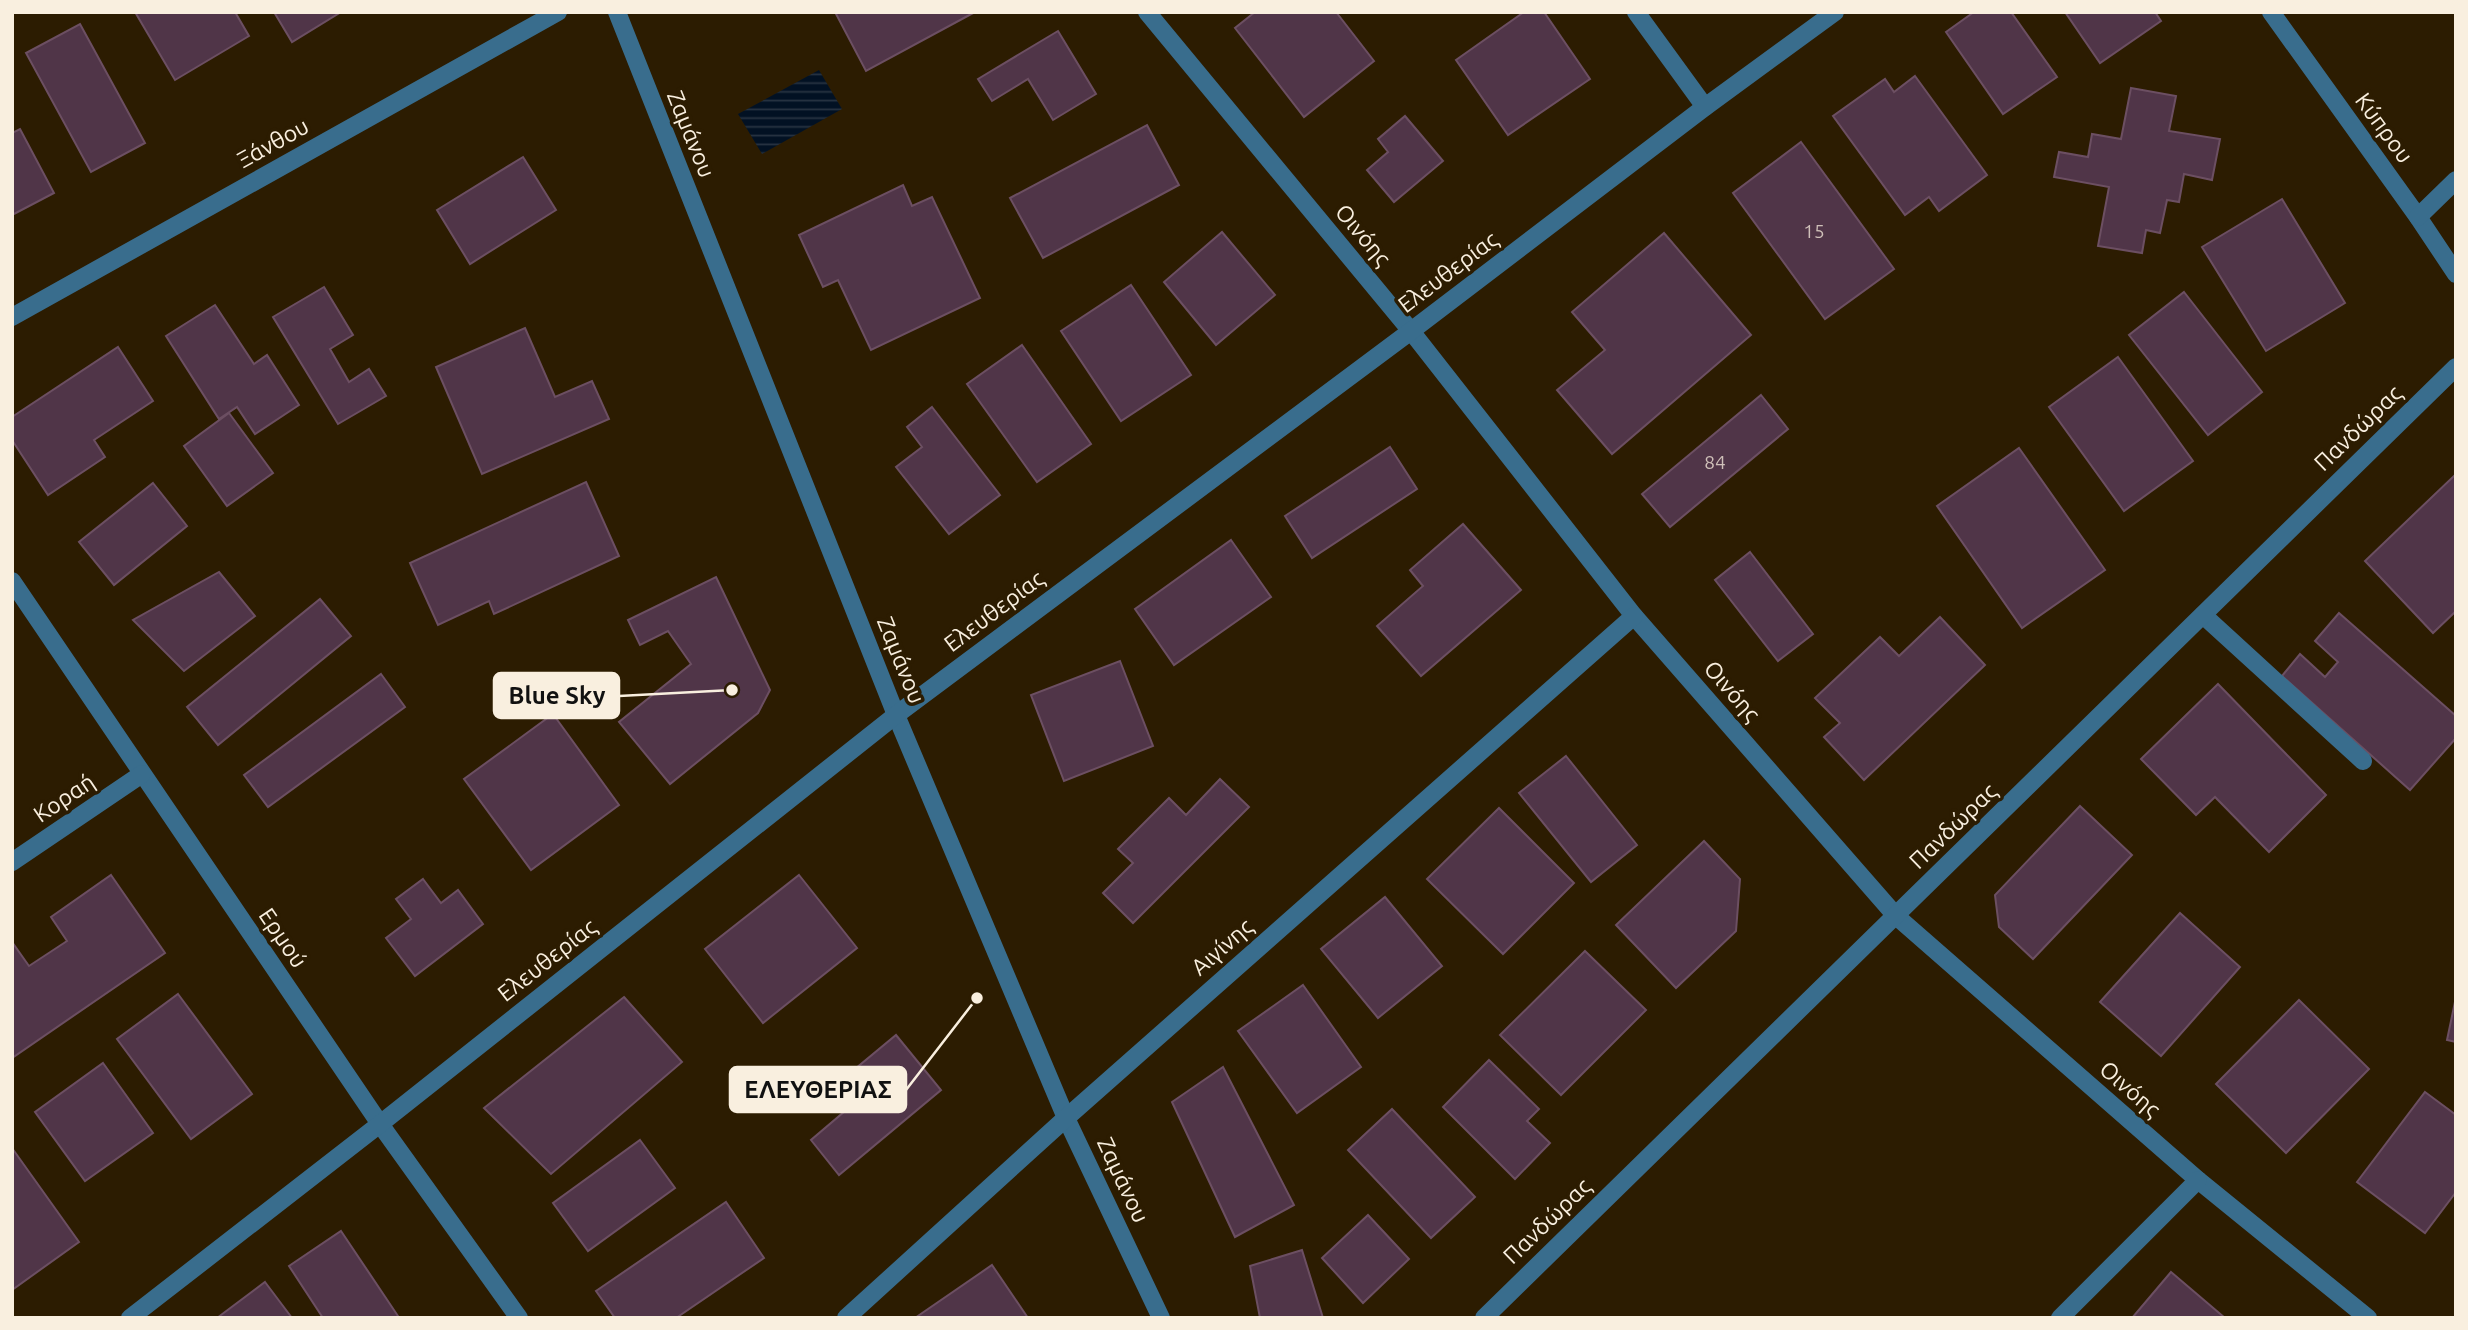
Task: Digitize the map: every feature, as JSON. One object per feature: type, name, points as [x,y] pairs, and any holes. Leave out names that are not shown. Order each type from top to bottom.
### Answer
[{"type":"street","name":"Ξάνθου","points":[[12,317],[558,12]]},
{"type":"street","name":"Ζαμάνου","points":[[617,12],[896,715],[1066,1118],[1161,1318]]},
{"type":"street","name":"Οινόης","points":[[1147,12],[1412,331],[1634,616],[1896,916],[2198,1180],[2368,1318]]},
{"type":"street","points":[[1636,12],[1705,107]]},
{"type":"street","name":"Ελευθερίας","points":[[130,1318],[380,1124],[896,715],[1835,12]]},
{"type":"street","name":"Κύπρου","points":[[2271,12],[2456,274]]},
{"type":"street","points":[[2418,218],[2456,180]]},
{"type":"street","name":"Πανδώρας","points":[[1484,1318],[2456,367]]},
{"type":"street","name":"Ερμού","points":[[12,581],[380,1124],[519,1318]]},
{"type":"street","points":[[2203,615],[2363,761]]},
{"type":"street","name":"Αιγίνης","points":[[846,1318],[1066,1118],[1634,616]]},
{"type":"street","name":"Κοραή","points":[[12,862],[142,774]]},
{"type":"street","points":[[2060,1318],[2198,1180]]},
{"type":"water","points":[[819,70],[842,109],[762,154],[738,114]]},
{"type":"building","points":[[135,12],[235,12],[249,36],[175,80]]},
{"type":"building","points":[[274,12],[341,12],[292,42]]},
{"type":"building","points":[[835,12],[975,12],[866,71]]},
{"type":"building","points":[[1255,12],[1336,12],[1374,61],[1304,117],[1235,28]]},
{"type":"building","points":[[1524,12],[1544,12],[1590,79],[1508,135],[1456,60]]},
{"type":"building","points":[[1974,12],[2011,12],[2057,77],[2003,114],[1946,32]]},
{"type":"building","points":[[2065,12],[2155,12],[2161,21],[2100,63]]},
{"type":"building","points":[[80,24],[145,143],[91,172],[26,53]]},
{"type":"building","points":[[1058,31],[1096,94],[1053,120],[1028,79],[992,101],[978,79]]},
{"type":"building","points":[[1915,76],[1987,175],[1939,211],[1929,197],[1905,215],[1833,116],[1885,79],[1894,92]]},
{"type":"building","points":[[2131,88],[2176,96],[2169,131],[2220,139],[2212,180],[2184,174],[2179,202],[2167,200],[2160,233],[2146,230],[2142,253],[2098,246],[2109,187],[2054,177],[2059,152],[2088,157],[2092,134],[2121,139]]},
{"type":"building","points":[[1405,116],[1443,161],[1394,202],[1367,170],[1388,152],[1378,139]]},
{"type":"building","points":[[1147,125],[1179,185],[1043,258],[1010,198]]},
{"type":"building","points":[[20,129],[54,193],[12,215],[12,133]]},
{"type":"building","points":[[1801,142],[1894,269],[1825,319],[1733,193]]},
{"type":"building","points":[[523,157],[556,210],[470,264],[437,210]]},
{"type":"building","points":[[903,185],[912,206],[932,197],[980,298],[871,350],[838,280],[823,287],[799,235]]},
{"type":"building","points":[[2282,199],[2345,303],[2266,351],[2202,247]]},
{"type":"building","points":[[1222,232],[1275,295],[1216,345],[1164,282]]},
{"type":"building","points":[[1664,233],[1751,335],[1612,454],[1557,390],[1605,350],[1572,312]]},
{"type":"building","points":[[1131,285],[1191,375],[1121,421],[1061,331]]},
{"type":"building","points":[[324,287],[353,335],[330,349],[349,382],[369,369],[386,396],[338,424],[273,317]]},
{"type":"building","points":[[2184,292],[2262,392],[2208,435],[2129,335]]},
{"type":"building","points":[[215,305],[254,364],[267,355],[299,405],[255,434],[237,407],[219,419],[166,336]]},
{"type":"building","points":[[525,328],[555,397],[592,381],[609,419],[482,474],[436,367]]},
{"type":"building","points":[[1022,345],[1091,444],[1037,482],[967,384]]},
{"type":"building","points":[[118,347],[153,401],[94,440],[105,457],[48,495],[12,440],[12,417]]},
{"type":"building","points":[[2118,357],[2193,461],[2124,511],[2049,407]]},
{"type":"building","points":[[1761,395],[1788,429],[1670,527],[1642,494]]},
{"type":"building","points":[[932,407],[1000,495],[949,534],[896,467],[922,447],[907,427]]},
{"type":"building","points":[[229,413],[273,473],[227,506],[184,446]]},
{"type":"building","points":[[1390,447],[1417,489],[1312,558],[1285,516]]},
{"type":"building","points":[[2019,448],[2105,570],[2022,628],[1937,506]]},
{"type":"building","points":[[2456,474],[2456,611],[2433,633],[2365,561]]},
{"type":"building","points":[[586,482],[619,556],[494,614],[489,601],[438,625],[410,563]]},
{"type":"building","points":[[153,483],[187,526],[114,585],[79,542]]},
{"type":"building","points":[[1463,524],[1521,590],[1421,676],[1377,626],[1423,586],[1410,570]]},
{"type":"building","points":[[1231,540],[1271,597],[1174,665],[1135,609]]},
{"type":"building","points":[[1750,552],[1813,634],[1778,661],[1715,580]]},
{"type":"building","points":[[219,572],[255,616],[184,671],[133,620]]},
{"type":"building","points":[[716,577],[770,690],[758,713],[670,784],[619,722],[691,664],[668,631],[640,645],[628,620]]},
{"type":"building","points":[[320,599],[351,636],[218,745],[187,707]]},
{"type":"building","points":[[2339,613],[2456,716],[2456,738],[2410,790],[2282,676],[2300,654],[2325,677],[2338,662],[2315,641]]},
{"type":"building","points":[[1940,617],[1985,665],[1864,780],[1824,737],[1840,723],[1815,698],[1880,637],[1899,656]]},
{"type":"building","points":[[1120,661],[1153,746],[1064,781],[1031,695]]},
{"type":"building","points":[[381,674],[405,707],[268,807],[244,775]]},
{"type":"building","points":[[2218,684],[2326,795],[2269,852],[2215,797],[2196,815],[2141,759]]},
{"type":"building","points":[[553,714],[619,805],[531,870],[464,779]]},
{"type":"building","points":[[1566,756],[1637,845],[1591,882],[1519,793]]},
{"type":"building","points":[[1220,779],[1249,807],[1133,923],[1103,893],[1133,863],[1118,849],[1169,798],[1186,815]]},
{"type":"building","points":[[2080,806],[2132,855],[2033,959],[1999,927],[1995,895]]},
{"type":"building","points":[[1499,808],[1574,883],[1503,954],[1427,879]]},
{"type":"building","points":[[1704,841],[1740,879],[1736,931],[1676,988],[1616,925]]},
{"type":"building","points":[[111,875],[165,953],[12,1058],[12,942],[29,966],[67,941],[51,917]]},
{"type":"building","points":[[799,875],[857,948],[763,1023],[705,949]]},
{"type":"building","points":[[423,879],[441,903],[458,890],[483,924],[415,976],[386,938],[411,919],[396,899]]},
{"type":"building","points":[[1385,897],[1442,966],[1378,1018],[1321,949]]},
{"type":"building","points":[[2180,913],[2240,967],[2161,1056],[2100,1002]]},
{"type":"building","points":[[1585,951],[1646,1010],[1561,1095],[1500,1035]]},
{"type":"building","points":[[1303,985],[1361,1067],[1297,1113],[1238,1031]]},
{"type":"building","points":[[178,994],[252,1094],[191,1139],[117,1039]]},
{"type":"building","points":[[624,997],[682,1062],[551,1174],[484,1108]]},
{"type":"building","points":[[2456,997],[2456,1042],[2447,1040]]},
{"type":"building","points":[[2299,1000],[2369,1069],[2286,1153],[2216,1084]]},
{"type":"building","points":[[896,1035],[941,1090],[839,1175],[811,1140],[865,1094],[849,1074]]},
{"type":"building","points":[[1489,1060],[1539,1109],[1527,1121],[1550,1143],[1515,1179],[1443,1107]]},
{"type":"building","points":[[103,1063],[153,1133],[85,1181],[35,1112]]},
{"type":"building","points":[[1223,1067],[1294,1205],[1235,1237],[1172,1102]]},
{"type":"building","points":[[2425,1092],[2456,1115],[2456,1192],[2425,1233],[2357,1182]]},
{"type":"building","points":[[1392,1109],[1475,1197],[1431,1238],[1348,1150]]},
{"type":"building","points":[[640,1140],[675,1188],[588,1251],[553,1203]]},
{"type":"building","points":[[12,1148],[79,1242],[12,1290]]},
{"type":"building","points":[[726,1202],[764,1258],[676,1318],[615,1318],[596,1291]]},
{"type":"building","points":[[1368,1215],[1409,1259],[1363,1303],[1322,1258]]},
{"type":"building","points":[[341,1231],[398,1316],[396,1318],[323,1318],[289,1266]]},
{"type":"building","points":[[1302,1250],[1323,1318],[1260,1318],[1250,1266]]},
{"type":"building","points":[[992,1265],[1028,1318],[915,1318]]},
{"type":"building","points":[[2171,1272],[2225,1318],[2132,1318]]},
{"type":"building","points":[[265,1282],[292,1318],[217,1318]]},
{"type":"place","name":"Blue Sky","points":[[732,690]]},
{"type":"place","name":"ΕΛΕΥΘΕΡΙΑΣ","points":[[977,998]]}]
